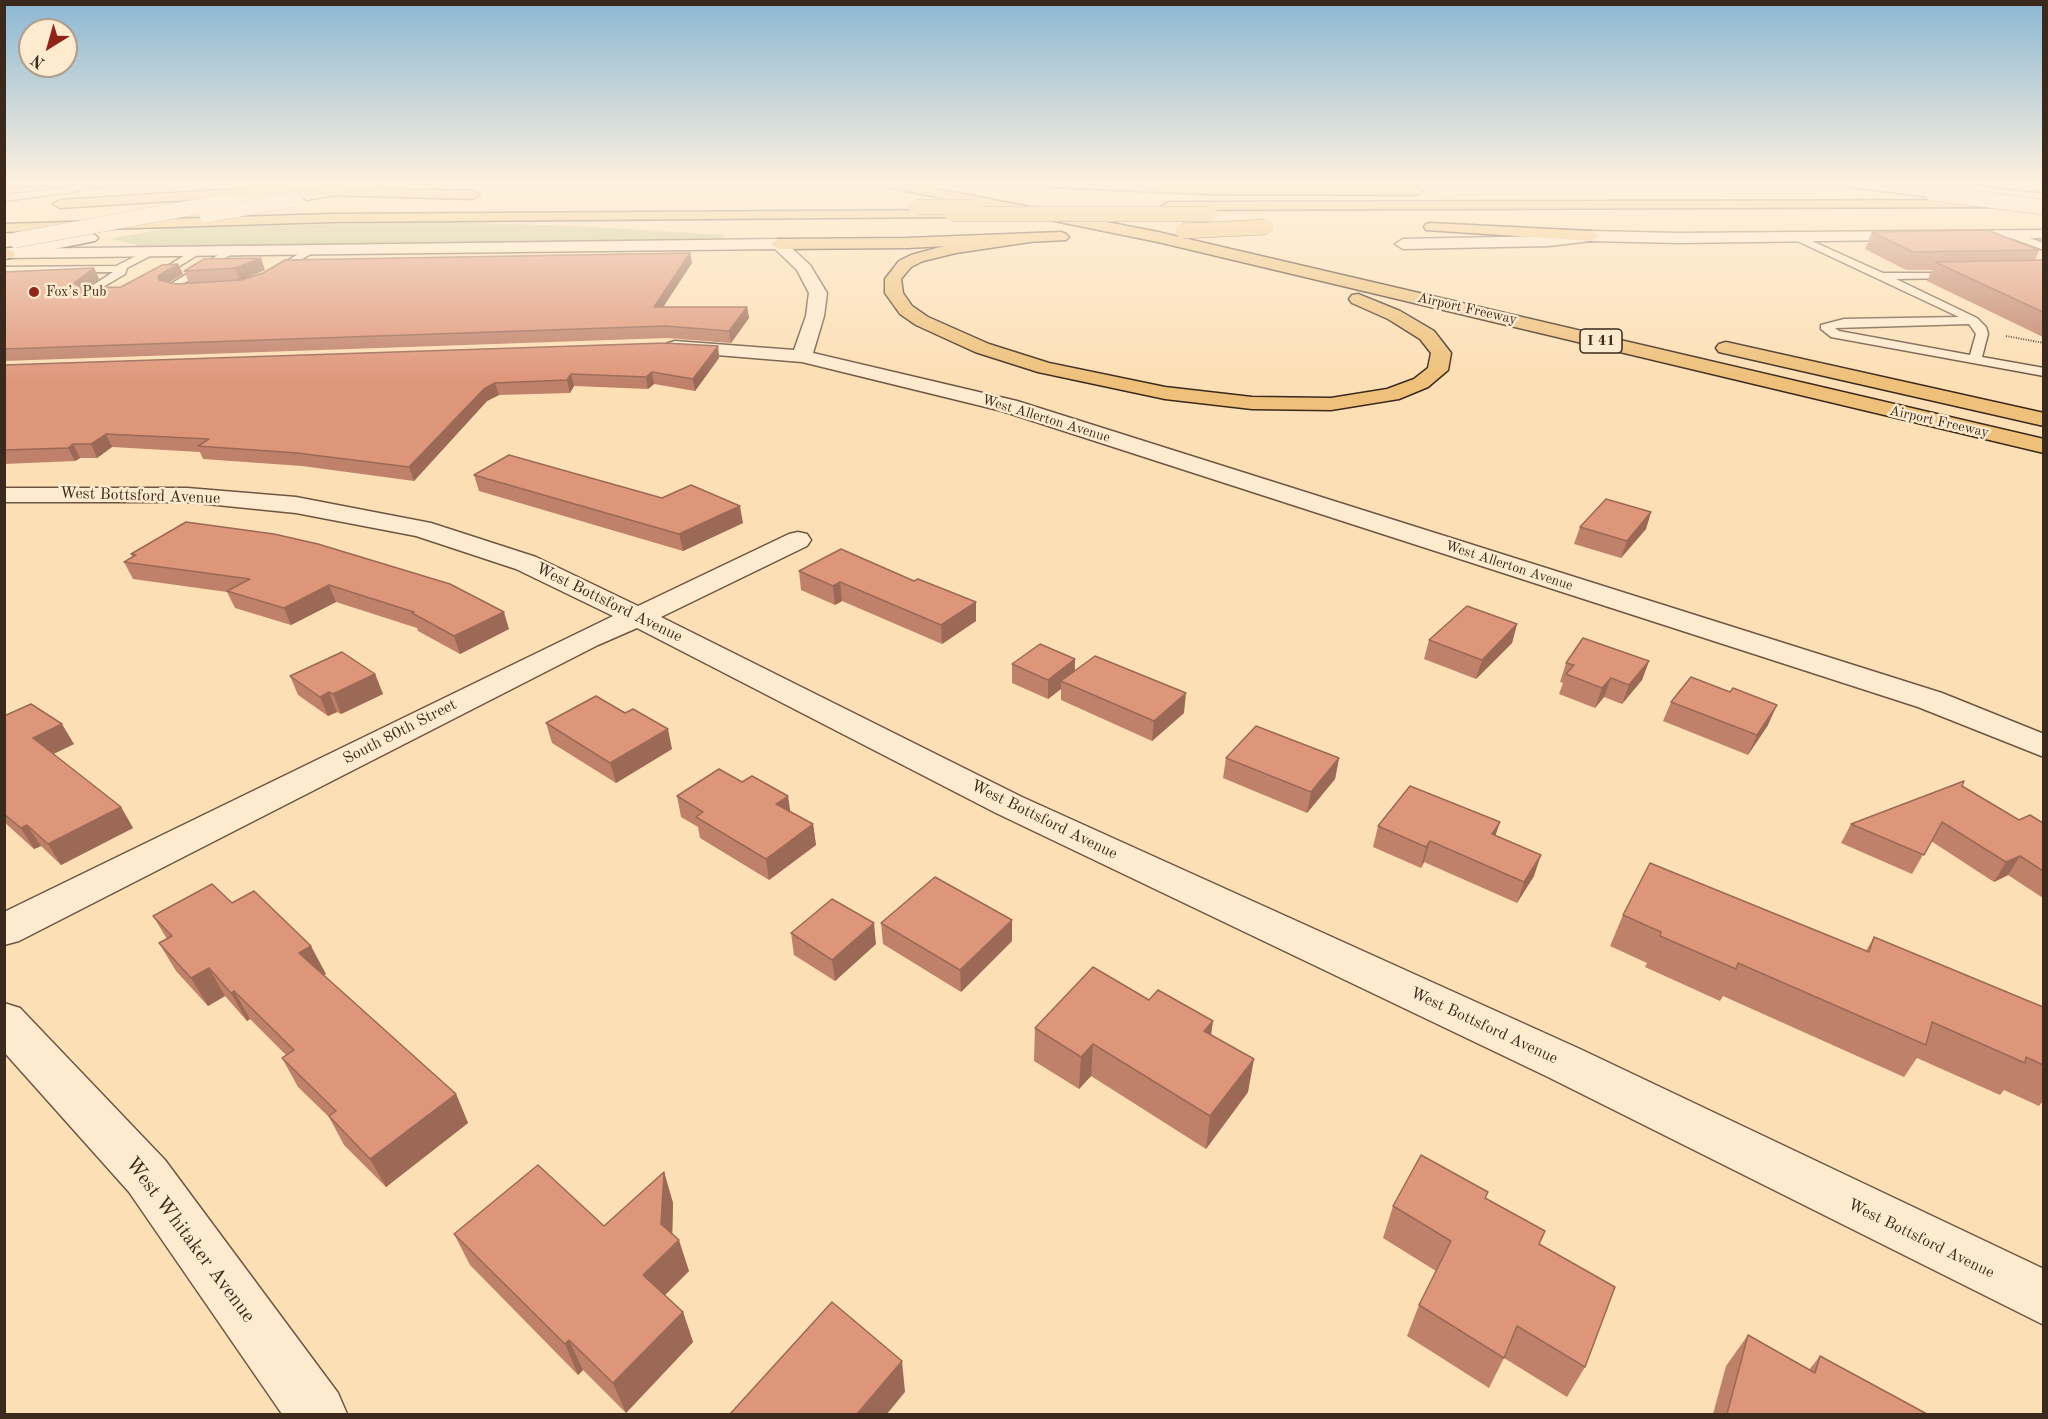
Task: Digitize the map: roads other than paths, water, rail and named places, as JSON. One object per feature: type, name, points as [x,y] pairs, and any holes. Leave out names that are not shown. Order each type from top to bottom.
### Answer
[{"type":"main road","points":[[950,249],[917,258],[905,264],[893,279],[894,293],[906,310],[922,321],[982,348],[1045,368],[1165,393],[1252,403],[1331,404],[1392,395],[1421,383],[1438,370],[1441,353],[1437,345],[1414,325],[1395,315],[1331,289],[1189,249]]},
{"type":"main road","name":"Airport Freeway","points":[[1210,249],[2043,446]]},
{"type":"main road","name":"Airport Freeway","points":[[1704,343],[2043,420]]},
{"type":"street","points":[[17,249],[150,252],[371,249]]},
{"type":"street","points":[[784,249],[804,268],[818,293],[815,316],[802,356]]},
{"type":"street","name":"West Allerton Avenue","points":[[655,346],[802,356],[1009,406],[1930,700],[2043,747]]},
{"type":"street","name":"West Bottsford Avenue","points":[[4,495],[187,495],[296,505],[422,529],[526,563],[638,617],[1009,805],[1564,1064],[2043,1298]]},
{"type":"street","name":"South 80th Street","points":[[4,930],[587,639],[798,540]]},
{"type":"street","name":"West Whitaker Avenue","points":[[4,1021],[147,1176],[317,1414]]},
{"type":"lane","points":[[1822,249],[1973,320],[1981,332],[1975,359]]},
{"type":"lane","points":[[262,279],[310,250]]},
{"type":"lane","points":[[144,283],[199,251]]},
{"type":"lane","points":[[200,288],[169,288],[232,251]]},
{"type":"lane","points":[[4,270],[118,268],[150,252]]},
{"type":"lane","points":[[118,268],[123,270],[86,293],[118,294]]},
{"type":"lane","points":[[4,278],[34,270]]},
{"type":"lane","points":[[1880,276],[1973,274]]},
{"type":"lane","points":[[1973,320],[1844,323],[1825,327],[1835,334],[2043,372]]},
{"type":"place","name":"Fox’s Pub","points":[[34,292]]}]
